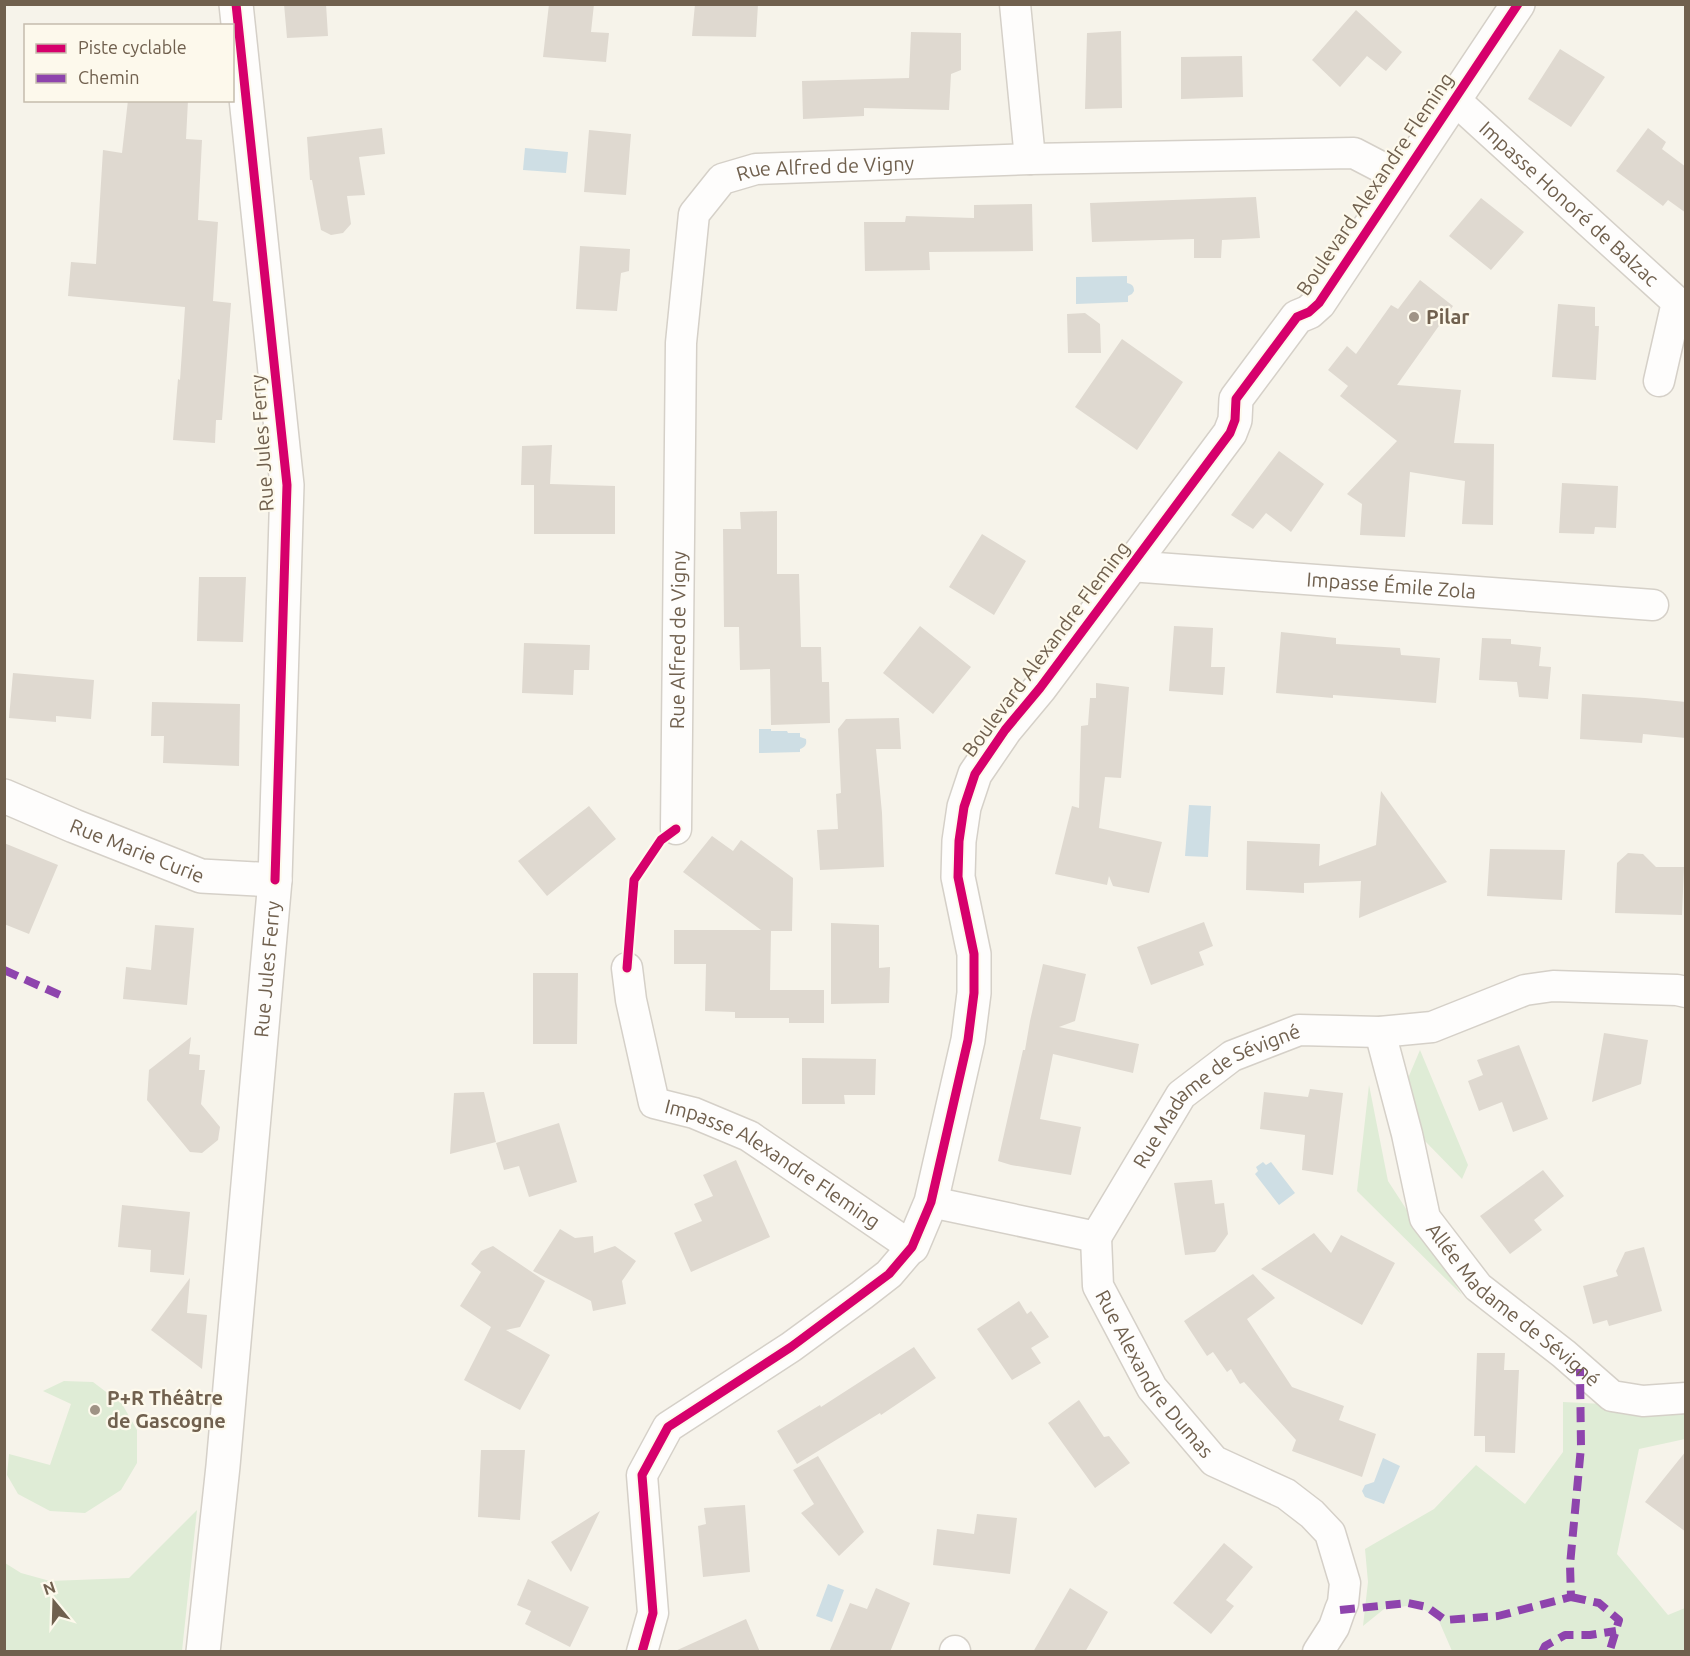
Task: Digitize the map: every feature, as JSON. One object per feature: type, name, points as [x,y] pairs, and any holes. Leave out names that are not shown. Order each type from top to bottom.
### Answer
[{"type":"street","name":"Rue Jules Ferry","points":[[203,1652],[223,1466],[275,880],[287,485],[236,4]]},
{"type":"street","points":[[1015,4],[1030,159]]},
{"type":"street","name":"Boulevard Alexandre Fleming","points":[[642,1652],[653,1613],[642,1475],[668,1427],[791,1347],[889,1274],[912,1247],[932,1202],[968,1041],[974,993],[974,954],[958,877],[959,841],[964,807],[975,774],[1005,730],[1040,688],[1230,433],[1235,420],[1236,399],[1297,317],[1309,312],[1319,303],[1518,4]]},
{"type":"street","name":"Impasse Honoré de Balzac","points":[[1455,100],[1677,302],[1659,381]]},
{"type":"street","name":"Rue Alfred de Vigny","points":[[676,829],[681,343],[694,214],[722,179],[756,169],[1030,159],[1354,153],[1402,178]]},
{"type":"street","name":"Impasse Émile Zola","points":[[1130,566],[1653,605]]},
{"type":"street","name":"Rue Marie Curie","points":[[4,796],[201,876],[275,880]]},
{"type":"street","name":"Impasse Alexandre Fleming","points":[[627,968],[631,1000],[654,1103],[694,1113],[749,1136],[912,1247]]},
{"type":"street","name":"Rue Madame de Sévigné","points":[[1096,1237],[1181,1095],[1232,1056],[1299,1030],[1380,1032],[1432,1026],[1525,990],[1543,987],[1686,992]]},
{"type":"street","name":"Allée Madame de Sévigné","points":[[1380,1032],[1407,1134],[1425,1218],[1478,1287],[1564,1354],[1612,1396],[1643,1401],[1686,1398]]},
{"type":"street","points":[[932,1202],[1096,1237]]},
{"type":"street","name":"Rue Alexandre Dumas","points":[[1096,1237],[1098,1286],[1152,1388],[1214,1461],[1286,1494],[1312,1514],[1330,1533],[1345,1583],[1343,1603],[1334,1626],[1318,1652]]},
{"type":"green space","points":[[1420,1050],[1468,1165],[1462,1179],[1425,1141],[1406,1083]]},
{"type":"green space","points":[[1369,1085],[1388,1181],[1462,1295],[1357,1191]]},
{"type":"green space","points":[[64,1381],[93,1382],[122,1404],[137,1430],[137,1463],[121,1490],[85,1513],[50,1511],[18,1494],[7,1475],[9,1454],[50,1465],[71,1404],[43,1391]]},
{"type":"green space","points":[[1563,1402],[1685,1408],[1685,1439],[1639,1449],[1617,1554],[1668,1615],[1685,1608],[1685,1651],[1452,1651],[1439,1621],[1425,1610],[1407,1606],[1384,1609],[1363,1626],[1368,1582],[1365,1549],[1434,1509],[1476,1465],[1525,1504],[1563,1452]]},
{"type":"green space","points":[[197,1510],[182,1651],[5,1651],[5,1563],[21,1573],[50,1581],[129,1578]]},
{"type":"shaded area","points":[[525,148],[568,152],[566,173],[523,170]]},
{"type":"shaded area","points":[[1127,276],[1127,283],[1134,288],[1132,294],[1128,296],[1128,302],[1076,304],[1076,277]]},
{"type":"shaded area","points":[[759,729],[800,733],[800,737],[806,739],[806,744],[800,752],[759,753]]},
{"type":"shaded area","points":[[1189,805],[1211,806],[1208,857],[1185,856]]},
{"type":"shaded area","points":[[1263,1162],[1266,1165],[1271,1162],[1295,1193],[1279,1205],[1255,1174],[1258,1171],[1256,1167]]},
{"type":"shaded area","points":[[1383,1458],[1400,1466],[1384,1504],[1365,1497],[1362,1491],[1365,1485],[1374,1482]]},
{"type":"shaded area","points":[[828,1584],[844,1590],[832,1622],[816,1616]]},
{"type":"building","points":[[284,4],[326,4],[328,36],[287,38]]},
{"type":"building","points":[[549,4],[594,4],[591,32],[609,33],[606,62],[543,57]]},
{"type":"building","points":[[695,4],[758,4],[756,37],[692,36]]},
{"type":"building","points":[[1356,10],[1402,52],[1386,71],[1367,56],[1340,87],[1312,60]]},
{"type":"building","points":[[1121,31],[1122,108],[1085,109],[1087,33]]},
{"type":"building","points":[[911,32],[961,33],[961,70],[951,74],[949,110],[864,108],[864,116],[803,119],[802,81],[909,78]]},
{"type":"building","points":[[1560,49],[1605,77],[1571,127],[1528,99]]},
{"type":"building","points":[[1242,56],[1243,97],[1181,99],[1181,57]]},
{"type":"building","points":[[128,102],[188,102],[186,139],[202,140],[198,220],[218,222],[213,301],[231,303],[222,420],[216,420],[215,443],[173,440],[185,307],[68,296],[71,262],[96,264],[103,150],[122,153]]},
{"type":"building","points":[[382,128],[385,154],[359,157],[365,195],[347,196],[351,224],[343,233],[331,235],[321,230],[312,180],[310,180],[307,137]]},
{"type":"building","points":[[1648,128],[1666,142],[1662,149],[1686,167],[1686,213],[1668,200],[1663,206],[1616,171]]},
{"type":"building","points":[[589,130],[631,134],[626,195],[584,192]]},
{"type":"building","points":[[1256,197],[1260,238],[1222,240],[1221,258],[1194,258],[1194,239],[1092,242],[1090,203]]},
{"type":"building","points":[[1481,198],[1524,232],[1491,270],[1449,236]]},
{"type":"building","points":[[1032,204],[1033,251],[929,252],[930,270],[865,271],[864,222],[905,222],[906,216],[974,218],[974,205]]},
{"type":"building","points":[[580,246],[630,249],[629,271],[621,273],[617,311],[576,309]]},
{"type":"building","points":[[1420,280],[1453,306],[1397,385],[1461,390],[1454,443],[1494,444],[1493,525],[1462,524],[1465,481],[1410,472],[1405,537],[1360,535],[1362,504],[1347,494],[1397,441],[1340,396],[1348,386],[1328,370],[1347,346],[1356,354],[1391,305],[1398,309]]},
{"type":"building","points":[[1558,304],[1595,307],[1595,326],[1599,326],[1596,380],[1552,377]]},
{"type":"building","points":[[1085,313],[1100,324],[1101,353],[1068,353],[1067,314]]},
{"type":"building","points":[[1122,339],[1183,382],[1137,450],[1075,407]]},
{"type":"building","points":[[552,445],[550,484],[615,486],[615,534],[534,534],[534,485],[521,485],[522,446]]},
{"type":"building","points":[[1279,451],[1324,484],[1291,532],[1266,513],[1253,529],[1231,515]]},
{"type":"building","points":[[1562,483],[1618,486],[1616,528],[1595,527],[1594,534],[1559,533]]},
{"type":"building","points":[[777,511],[777,574],[799,574],[801,647],[821,647],[822,682],[829,682],[830,723],[771,725],[770,669],[740,670],[739,627],[724,627],[723,529],[741,529],[740,512]]},
{"type":"building","points":[[982,534],[1026,561],[994,615],[949,587]]},
{"type":"building","points":[[199,577],[246,577],[243,642],[197,641]]},
{"type":"building","points":[[920,626],[971,667],[933,714],[883,673]]},
{"type":"building","points":[[1174,626],[1213,628],[1211,667],[1225,667],[1223,695],[1169,691]]},
{"type":"building","points":[[1281,632],[1336,638],[1336,644],[1400,648],[1401,655],[1440,658],[1436,703],[1276,693]]},
{"type":"building","points":[[1482,638],[1511,639],[1511,644],[1541,647],[1539,666],[1551,667],[1548,699],[1519,697],[1517,682],[1479,680]]},
{"type":"building","points":[[524,643],[590,645],[589,670],[574,670],[573,695],[522,693]]},
{"type":"building","points":[[13,673],[94,680],[91,719],[56,716],[56,722],[9,718]]},
{"type":"building","points":[[1096,683],[1129,687],[1121,778],[1105,777],[1099,828],[1162,842],[1149,893],[1113,886],[1109,876],[1107,885],[1055,874],[1072,806],[1079,808],[1081,726],[1088,725],[1090,698],[1096,698]]},
{"type":"building","points":[[1582,694],[1686,702],[1686,738],[1643,734],[1642,743],[1580,739]]},
{"type":"building","points":[[152,702],[240,704],[239,766],[163,763],[164,736],[151,736]]},
{"type":"building","points":[[899,718],[901,749],[876,749],[884,867],[820,870],[817,830],[838,829],[836,794],[841,793],[838,729],[846,719]]},
{"type":"building","points":[[1381,791],[1447,882],[1359,918],[1361,881],[1304,883],[1304,893],[1246,890],[1247,841],[1320,844],[1319,866],[1376,845]]},
{"type":"building","points":[[589,806],[616,839],[547,896],[518,861]]},
{"type":"building","points":[[712,836],[733,851],[741,840],[793,878],[792,931],[771,931],[770,990],[824,990],[824,1023],[789,1023],[789,1018],[735,1018],[735,1012],[705,1011],[706,964],[674,964],[674,930],[761,930],[683,872]]},
{"type":"building","points":[[4,843],[58,865],[29,934],[4,924]]},
{"type":"building","points":[[1490,849],[1565,850],[1562,900],[1487,896]]},
{"type":"building","points":[[1628,853],[1643,854],[1656,867],[1684,867],[1682,915],[1615,913],[1617,863]]},
{"type":"building","points":[[1204,922],[1213,946],[1199,952],[1204,965],[1151,985],[1137,947]]},
{"type":"building","points":[[831,923],[879,925],[879,968],[890,967],[889,1003],[831,1004]]},
{"type":"building","points":[[155,925],[194,928],[187,1005],[123,999],[126,967],[151,970]]},
{"type":"building","points":[[1043,964],[1086,974],[1075,1021],[1059,1027],[1139,1044],[1133,1073],[1053,1054],[1040,1119],[1081,1127],[1071,1175],[998,1161]]},
{"type":"building","points":[[533,973],[578,973],[577,1044],[533,1044]]},
{"type":"building","points":[[1604,1033],[1648,1040],[1641,1084],[1592,1102]]},
{"type":"building","points":[[191,1037],[189,1054],[200,1055],[199,1070],[205,1070],[201,1104],[220,1127],[218,1140],[202,1153],[190,1152],[147,1100],[149,1070]]},
{"type":"building","points":[[1519,1045],[1548,1119],[1513,1132],[1502,1102],[1479,1111],[1468,1081],[1483,1075],[1477,1060]]},
{"type":"building","points":[[802,1058],[876,1059],[875,1095],[844,1095],[845,1104],[802,1104]]},
{"type":"building","points":[[1310,1089],[1343,1093],[1333,1175],[1302,1170],[1305,1135],[1260,1129],[1264,1092],[1308,1097]]},
{"type":"building","points":[[484,1092],[496,1142],[450,1154],[454,1093]]},
{"type":"building","points":[[559,1123],[577,1182],[529,1197],[519,1166],[504,1170],[496,1143]]},
{"type":"building","points":[[736,1160],[770,1237],[691,1272],[674,1233],[702,1221],[694,1204],[713,1196],[703,1175]]},
{"type":"building","points":[[1543,1170],[1564,1196],[1534,1220],[1542,1230],[1510,1254],[1480,1216]]},
{"type":"building","points":[[1212,1180],[1215,1204],[1224,1203],[1228,1234],[1215,1252],[1185,1255],[1174,1183]]},
{"type":"building","points":[[122,1205],[190,1212],[184,1275],[150,1272],[151,1250],[118,1247]]},
{"type":"building","points":[[560,1229],[575,1238],[593,1236],[594,1253],[615,1246],[636,1261],[622,1281],[626,1304],[593,1311],[591,1301],[533,1271]]},
{"type":"building","points":[[1314,1233],[1331,1253],[1341,1235],[1395,1263],[1362,1325],[1261,1269]]},
{"type":"building","points":[[493,1246],[545,1281],[520,1327],[506,1330],[550,1355],[520,1410],[464,1380],[491,1327],[460,1306],[481,1272],[471,1264],[481,1251]]},
{"type":"building","points":[[1644,1247],[1662,1311],[1609,1326],[1607,1320],[1593,1324],[1583,1286],[1618,1276],[1616,1271],[1625,1252]]},
{"type":"building","points":[[1253,1274],[1275,1298],[1247,1319],[1292,1387],[1344,1406],[1339,1420],[1376,1434],[1362,1477],[1292,1451],[1296,1440],[1244,1382],[1240,1384],[1231,1369],[1227,1372],[1213,1352],[1207,1356],[1184,1321]]},
{"type":"building","points":[[190,1278],[187,1313],[207,1315],[202,1369],[151,1330]]},
{"type":"building","points":[[1019,1301],[1027,1314],[1031,1311],[1049,1337],[1031,1348],[1041,1363],[1012,1380],[977,1329]]},
{"type":"building","points":[[914,1347],[936,1378],[881,1415],[880,1413],[797,1464],[777,1431],[820,1405],[821,1407]]},
{"type":"building","points":[[1477,1353],[1505,1353],[1504,1370],[1519,1370],[1515,1453],[1485,1452],[1485,1436],[1474,1436]]},
{"type":"building","points":[[1079,1400],[1104,1437],[1109,1436],[1130,1463],[1095,1488],[1048,1423]]},
{"type":"building","points":[[481,1450],[525,1450],[520,1520],[478,1517]]},
{"type":"building","points":[[1686,1451],[1686,1532],[1645,1502]]},
{"type":"building","points":[[818,1456],[864,1532],[839,1556],[801,1513],[814,1504],[793,1470]]},
{"type":"building","points":[[745,1505],[750,1572],[703,1577],[698,1526],[706,1524],[704,1508]]},
{"type":"building","points":[[600,1511],[571,1572],[551,1542]]},
{"type":"building","points":[[977,1514],[1017,1518],[1010,1574],[933,1565],[937,1529],[974,1534]]},
{"type":"building","points":[[1224,1543],[1253,1567],[1226,1600],[1234,1606],[1211,1634],[1173,1603]]},
{"type":"building","points":[[528,1579],[589,1607],[570,1647],[525,1624],[531,1611],[517,1605]]},
{"type":"building","points":[[876,1588],[910,1603],[890,1652],[829,1652],[850,1603],[867,1609]]},
{"type":"building","points":[[1070,1588],[1108,1612],[1085,1652],[1033,1652]]},
{"type":"building","points":[[746,1619],[760,1652],[673,1652]]},
{"type":"marked path","points":[[4,970],[60,995]]},
{"type":"marked path","points":[[1340,1610],[1408,1603],[1427,1607],[1445,1620],[1498,1616],[1571,1597],[1570,1565],[1581,1447],[1580,1369]]},
{"type":"marked path","points":[[1571,1597],[1599,1603],[1619,1620],[1610,1650],[1612,1652]]},
{"type":"marked path","points":[[1542,1652],[1545,1646],[1565,1635],[1590,1635],[1616,1631]]},
{"type":"cycle path","points":[[236,4],[287,485],[275,880]]},
{"type":"cycle path","points":[[642,1652],[653,1613],[642,1475],[668,1427],[791,1347],[889,1274],[912,1247],[931,1202],[968,1040],[974,993],[974,954],[958,877],[959,841],[964,807],[975,774],[1005,730],[1040,688],[1230,433],[1235,420],[1236,399],[1297,317],[1309,312],[1319,303],[1518,4]]},
{"type":"cycle path","points":[[627,968],[634,880],[661,840],[676,829]]},
{"type":"place","name":"Pilar","points":[[1414,317]]},
{"type":"place","name":"P+R Théâtre de Gascogne","points":[[95,1410]]}]
